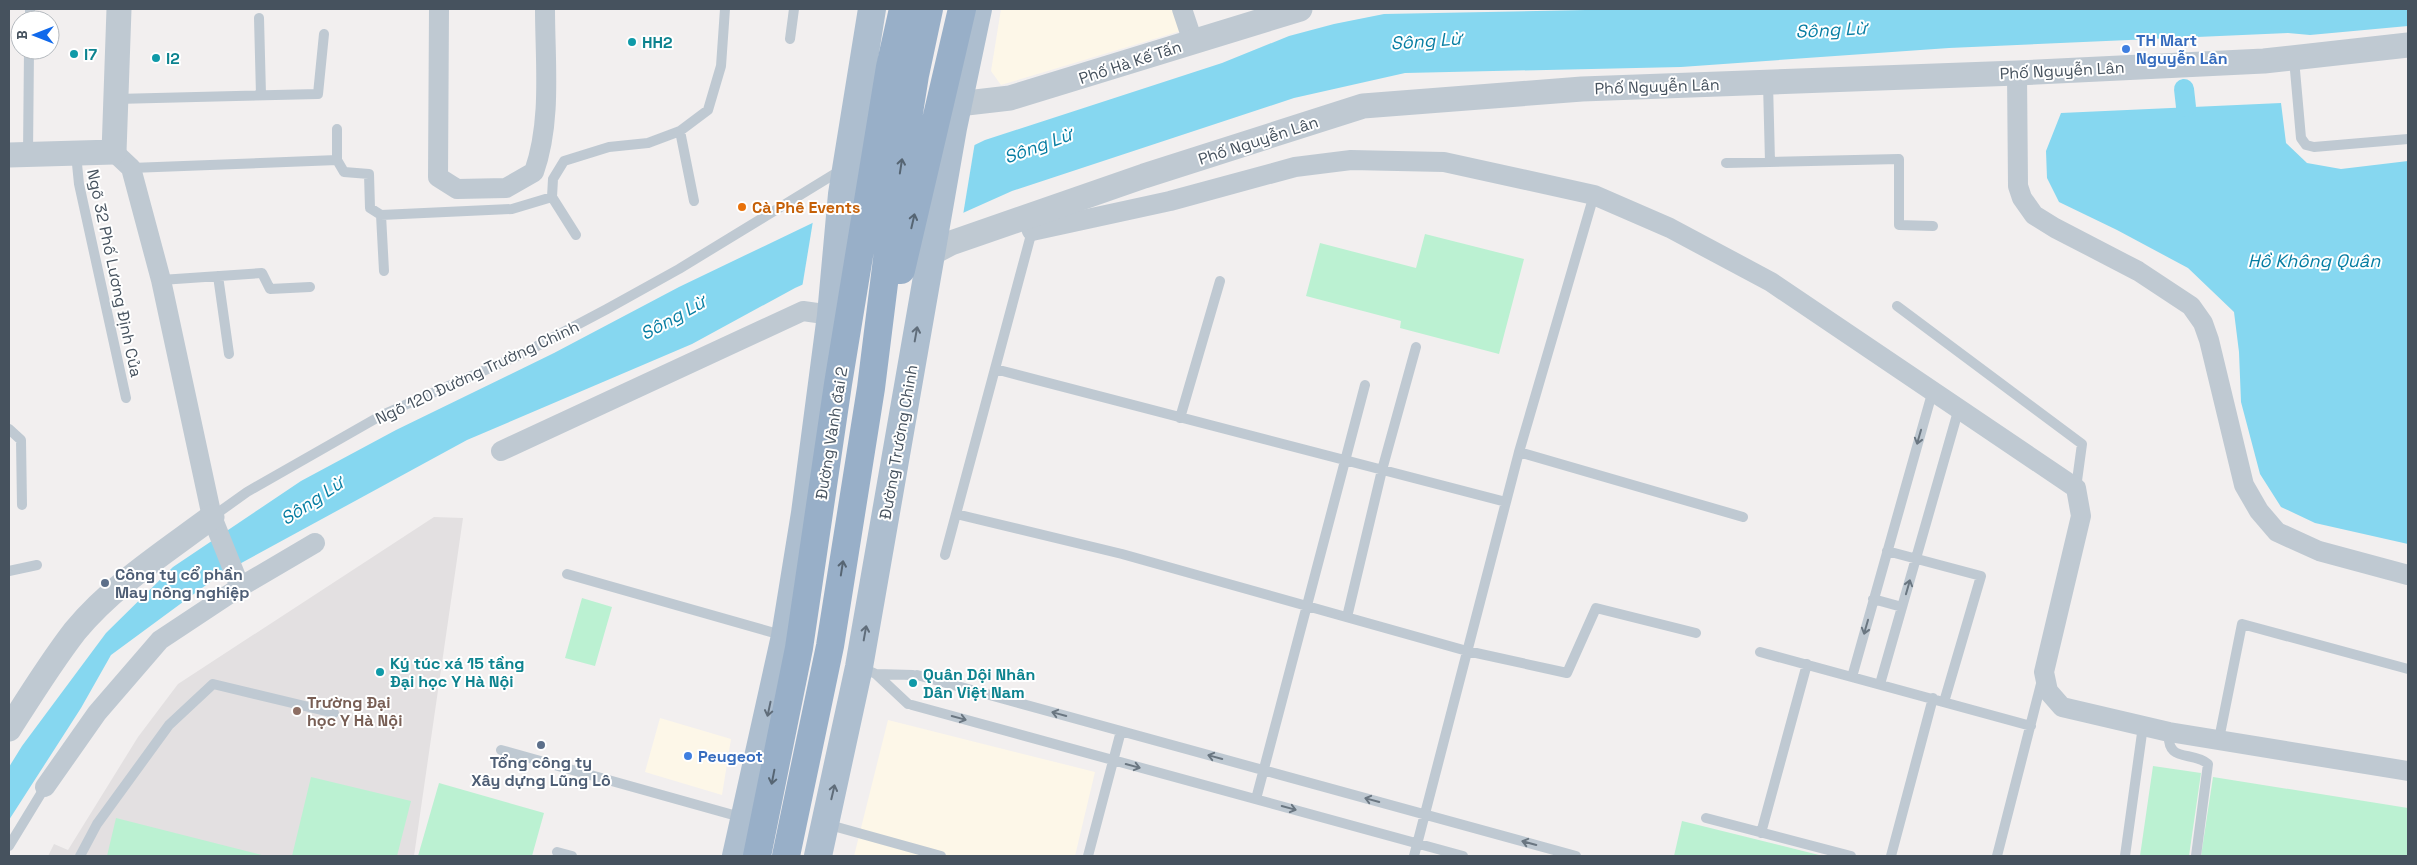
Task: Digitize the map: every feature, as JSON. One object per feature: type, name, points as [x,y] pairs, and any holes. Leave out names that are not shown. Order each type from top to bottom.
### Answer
[{"type":"highway","name":"Đường Vành đai 2","points":[[757,856],[799,648],[838,384],[890,67],[903,9]]},
{"type":"highway","name":"Đường Vành đai 2","points":[[786,856],[830,646],[871,388],[892,219],[915,75],[929,9]]},
{"type":"highway","points":[[871,388],[972,13]]},
{"type":"highway","points":[[838,384],[847,246],[877,77],[876,14]]},
{"type":"main road","name":"Đường Trường Chinh","points":[[818,856],[825,824],[868,671],[930,254],[938,223],[972,13]]},
{"type":"main road","points":[[736,856],[785,636],[813,461],[831,315],[842,194],[876,14]]},
{"type":"main road","points":[[785,636],[868,671]]},
{"type":"street","points":[[119,9],[116,99],[122,160],[161,280],[215,527],[240,587]]},
{"type":"street","points":[[439,9],[438,177],[457,189],[506,188],[534,172],[542,148],[544,122],[545,9]]},
{"type":"street","points":[[1182,9],[1193,42]]},
{"type":"street","name":"Phố Hà Kế Tấn","points":[[955,116],[1291,10]]},
{"type":"street","name":"Phố Nguyễn Lân","points":[[930,254],[951,243],[1030,224],[1144,176],[1364,106],[1582,89],[2017,73],[2294,59],[2408,45]]},
{"type":"street","points":[[2017,73],[2018,186],[2022,198],[2034,215],[2138,271],[2191,306],[2203,323],[2209,340],[2244,485],[2259,511],[2277,532],[2319,551],[2408,575]]},
{"type":"street","points":[[18,154],[76,154],[122,160]]},
{"type":"street","points":[[1030,224],[1170,201],[1295,167],[1351,160],[1444,162],[1594,195],[1670,228],[1771,282],[2076,488],[2081,516],[2044,672],[2048,691],[2062,706],[2169,732],[2408,771]]},
{"type":"street","points":[[501,451],[803,311],[831,315]]},
{"type":"street","name":"Ngõ 120 Đường Trường Chinh","points":[[10,722],[75,631],[99,606],[138,573],[215,527]]},
{"type":"street","points":[[45,787],[97,713],[160,640],[240,587],[315,543]]},
{"type":"lane","points":[[576,235],[552,197],[553,178],[564,161],[609,147],[648,143],[680,131],[708,110],[721,66],[725,9]]},
{"type":"lane","points":[[790,39],[794,9]]},
{"type":"lane","points":[[259,18],[261,95]]},
{"type":"lane","points":[[116,99],[318,94],[324,34]]},
{"type":"lane","points":[[2294,59],[2301,138],[2306,145],[2314,147],[2408,140]]},
{"type":"lane","points":[[18,154],[28,60]]},
{"type":"lane","points":[[1768,82],[1770,162]]},
{"type":"lane","points":[[337,129],[337,160],[344,172],[369,174],[370,208],[382,216],[512,209],[552,197]]},
{"type":"lane","points":[[680,131],[694,201]]},
{"type":"lane","name":"Ngõ 32 Phố Lương Định Của","points":[[76,154],[79,184],[126,398]]},
{"type":"lane","points":[[1726,163],[1899,159],[1899,225],[1933,226]]},
{"type":"lane","points":[[122,160],[337,160]]},
{"type":"lane","name":"Ngõ 120 Đường Trường Chinh","points":[[215,527],[247,492],[382,415],[522,354],[608,309],[679,269],[846,167]]},
{"type":"lane","points":[[1414,856],[1519,452],[1594,195]]},
{"type":"lane","points":[[382,216],[384,271]]},
{"type":"lane","points":[[945,555],[995,370],[1030,224]]},
{"type":"lane","points":[[161,280],[262,272],[270,289],[310,287]]},
{"type":"lane","points":[[218,276],[229,354]]},
{"type":"lane","points":[[1180,418],[1220,281]]},
{"type":"lane","points":[[1897,306],[2082,444],[2076,488]]},
{"type":"lane","points":[[1347,617],[1382,470],[1416,347]]},
{"type":"lane","points":[[995,370],[1506,502]]},
{"type":"lane","points":[[1256,799],[1343,460],[1365,385]]},
{"type":"lane","points":[[1852,677],[1933,390]]},
{"type":"lane","points":[[1880,684],[1959,408]]},
{"type":"lane","points":[[9,429],[21,440],[22,505]]},
{"type":"lane","points":[[1519,452],[1743,517]]},
{"type":"lane","points":[[956,514],[1122,554],[1467,651],[1567,673],[1596,608],[1696,633]]},
{"type":"lane","points":[[1887,551],[1981,576],[1944,702]]},
{"type":"lane","points":[[9,571],[37,565]]},
{"type":"lane","points":[[567,574],[785,636]]},
{"type":"lane","points":[[1873,599],[1902,607]]},
{"type":"lane","points":[[2219,739],[2242,624],[2408,669]]},
{"type":"lane","points":[[1760,652],[2031,726]]},
{"type":"lane","points":[[1760,833],[1807,664]]},
{"type":"lane","points":[[868,671],[915,675],[1576,856]]},
{"type":"lane","points":[[868,671],[910,704],[1463,856]]},
{"type":"lane","points":[[1997,856],[2044,672]]},
{"type":"lane","points":[[80,856],[97,824],[169,725],[213,684],[334,713]]},
{"type":"lane","points":[[1891,856],[1933,698]]},
{"type":"lane","points":[[2124,856],[2143,726]]},
{"type":"lane","points":[[1088,856],[1121,731]]},
{"type":"lane","points":[[2169,732],[2168,742],[2172,750],[2178,754],[2202,759],[2208,764],[2196,856]]},
{"type":"lane","points":[[500,750],[745,818]]},
{"type":"lane","points":[[9,846],[45,787]]},
{"type":"lane","points":[[1706,818],[1852,856]]},
{"type":"lane","points":[[825,824],[922,854],[941,856]]},
{"type":"lane","points":[[557,852],[572,856]]},
{"type":"shaded area","points":[[1001,9],[1178,9],[1184,30],[1001,85],[991,71]]},
{"type":"shaded area","name":"Trường Đại học Y Hà Nội","points":[[434,517],[463,518],[414,856],[48,856],[54,844],[68,850],[138,737],[178,684]]},
{"type":"shaded area","name":"Peugeot","points":[[660,718],[731,739],[722,795],[645,772]]},
{"type":"shaded area","points":[[888,720],[1095,772],[1075,856],[854,856]]},
{"type":"green space","points":[[1425,234],[1524,259],[1499,354],[1400,328],[1401,321],[1306,296],[1320,243],[1416,268]]},
{"type":"green space","points":[[582,598],[612,607],[595,666],[565,658]]},
{"type":"green space","points":[[2153,766],[2201,773],[2189,856],[2140,856]]},
{"type":"green space","points":[[311,777],[411,801],[397,856],[292,856]]},
{"type":"green space","points":[[2213,777],[2408,808],[2408,856],[2201,856]]},
{"type":"green space","points":[[439,783],[544,813],[532,856],[418,856]]},
{"type":"green space","points":[[116,818],[262,855],[107,856]]},
{"type":"green space","points":[[1682,821],[1823,856],[1674,856]]},
{"type":"water","name":"Sông Lừ","points":[[1635,9],[2408,9],[2408,26],[2310,35],[2288,33],[1949,48],[1681,67],[1405,73],[1294,98],[1012,191],[795,288],[692,344],[467,440],[221,574],[111,655],[81,708],[9,820],[9,767],[22,746],[106,633],[173,567],[301,481],[396,430],[554,353],[679,287],[985,140],[1222,63],[1289,36],[1334,24],[1384,14]]},
{"type":"water","name":"Hồ Không Quân","points":[[2281,103],[2286,143],[2307,163],[2341,169],[2408,161],[2408,544],[2315,523],[2281,507],[2260,474],[2241,402],[2239,352],[2234,312],[2188,268],[2059,202],[2047,178],[2046,151],[2061,113]]},
{"type":"pier","points":[[975,142],[963,215],[802,288],[813,221]]},
{"type":"waterway","points":[[2184,89],[2186,107]]},
{"type":"place","name":"HH2","points":[[632,42]]},
{"type":"place","name":"TH Mart Nguyễn Lân","points":[[2126,49]]},
{"type":"place","name":"I7","points":[[74,54]]},
{"type":"place","name":"I2","points":[[156,58]]},
{"type":"place","name":"Cà Phê Events","points":[[742,207]]},
{"type":"place","name":"Công ty cổ phần May nông nghiệp","points":[[105,583]]},
{"type":"place","name":"Ký túc xá 15 tầng Đại học Y Hà Nội","points":[[380,672]]},
{"type":"place","name":"Quân Dội Nhân Dân Việt Nam","points":[[913,683]]},
{"type":"place","name":"Trường Đại học Y Hà Nội","points":[[297,711]]},
{"type":"place","name":"Tổng công ty Xây dựng Lũng Lô","points":[[541,745]]},
{"type":"place","name":"Peugeot","points":[[688,756]]}]
